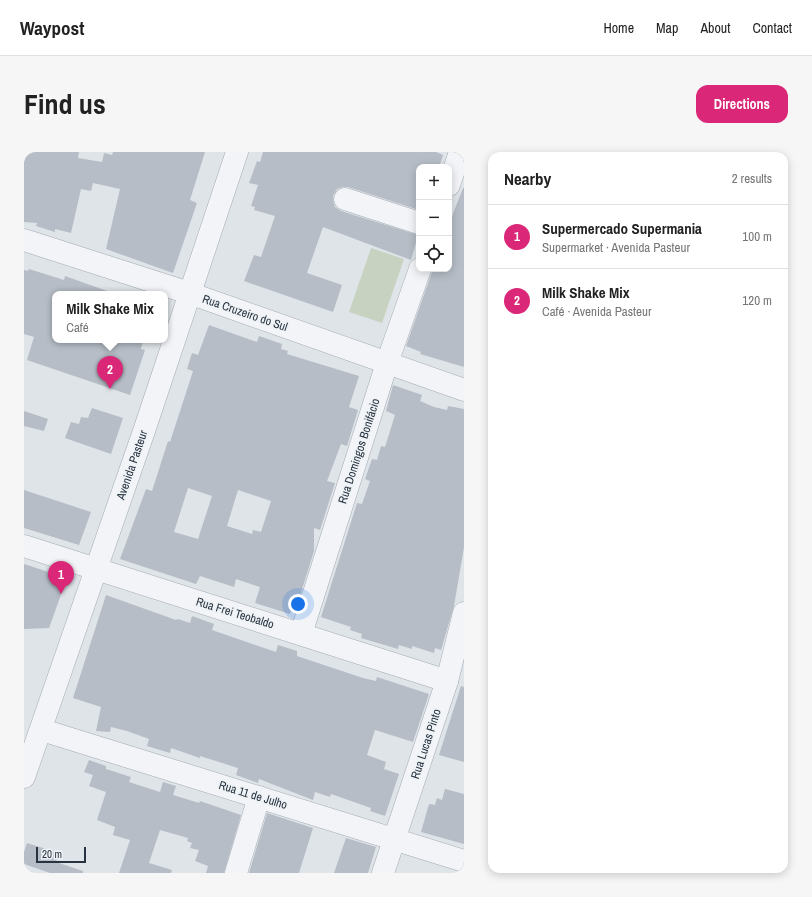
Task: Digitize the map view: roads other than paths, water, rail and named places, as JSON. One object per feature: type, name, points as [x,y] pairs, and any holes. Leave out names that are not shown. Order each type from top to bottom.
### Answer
[{"type":"street","name":"Avenida Pasteur","points":[[24,778],[42,730],[144,431],[237,152]]},
{"type":"street","points":[[452,176],[460,152]]},
{"type":"street","points":[[345,199],[416,222]]},
{"type":"street","name":"Rua Cruzeiro do Sul","points":[[24,240],[189,293],[464,390]]},
{"type":"street","name":"Rua Domingos Bonifácio","points":[[301,634],[386,363],[419,272]]},
{"type":"street","name":"Rua Frei Teobaldo","points":[[24,546],[447,681]]},
{"type":"street","name":"Rua Lucas Pinto","points":[[383,873],[447,681],[464,613]]},
{"type":"street","name":"Rua 11 de Julho","points":[[42,730],[394,838],[464,861]]},
{"type":"street","points":[[236,873],[259,797]]},
{"type":"place","name":"Milk Shake Mix","points":[[110,389]]},
{"type":"place","name":"Supermercado Supermania","points":[[61,594]]}]
